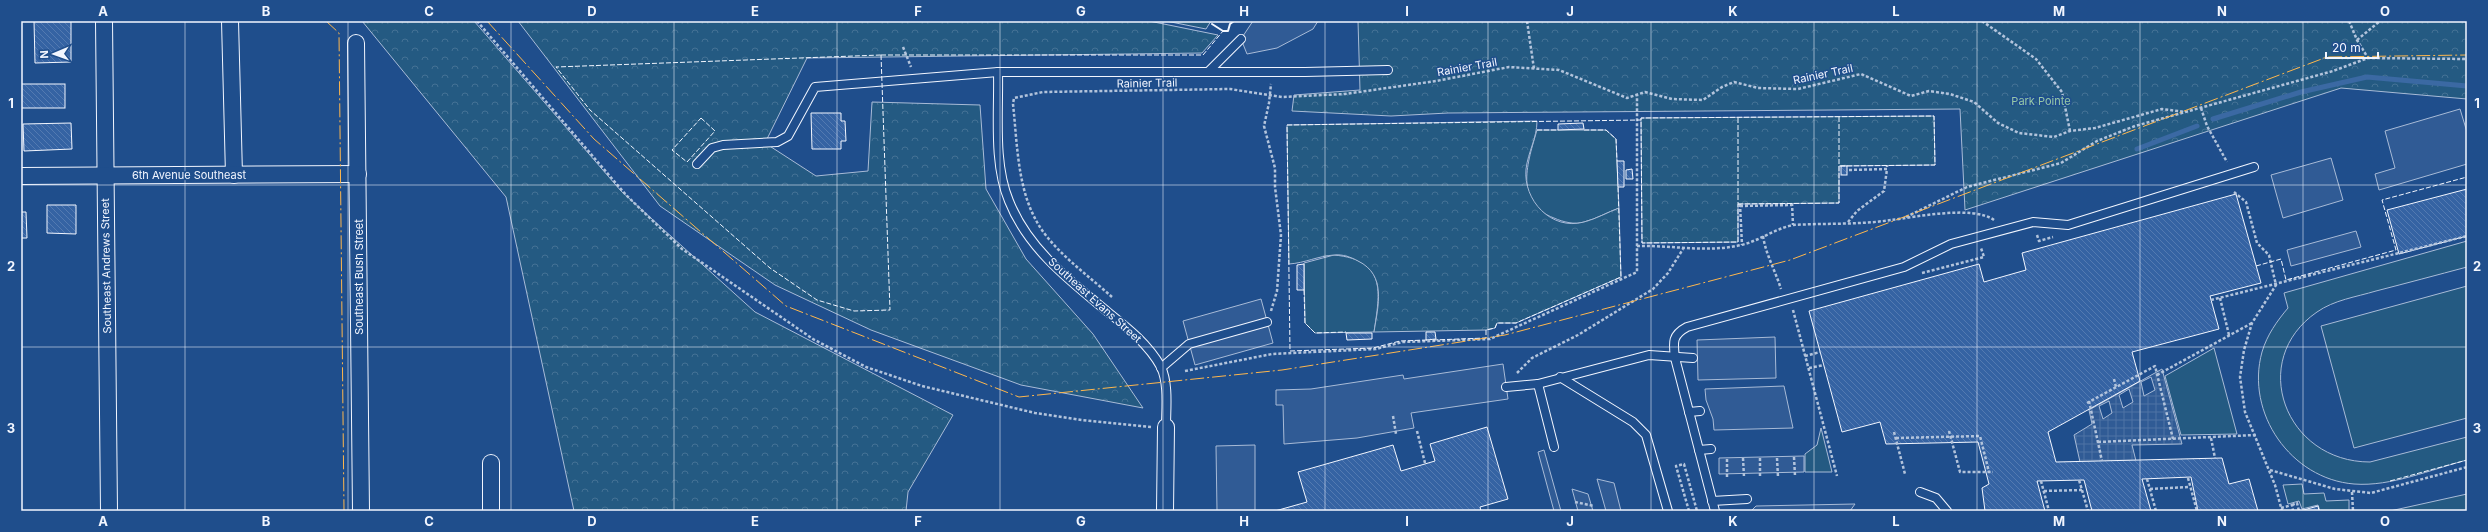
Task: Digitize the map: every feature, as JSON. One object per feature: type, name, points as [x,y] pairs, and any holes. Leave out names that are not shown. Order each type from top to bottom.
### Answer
[{"type":"street","name":"Southeast Andrews Street","points":[[104,21],[109,511]]},
{"type":"street","points":[[230,21],[234,175]]},
{"type":"street","name":"Southeast Bush Street","points":[[356,43],[361,511]]},
{"type":"street","name":"6th Avenue Southeast","points":[[21,176],[358,174]]},
{"type":"street","name":"Southeast Evans Street","points":[[1165,511],[1166,427]]},
{"type":"street","points":[[491,463],[491,511]]},
{"type":"lane","points":[[1209,71],[1242,39]]},
{"type":"lane","points":[[697,164],[712,148],[723,145],[778,142],[788,136],[815,87],[998,72],[1272,72],[1388,70]]},
{"type":"lane","name":"Southeast Evans Street","points":[[998,72],[999,154],[1003,183],[1018,222],[1059,271],[1131,331],[1149,350],[1161,368],[1165,388],[1166,427]]},
{"type":"lane","points":[[1715,511],[1689,412],[1673,341],[1675,336],[1687,327],[1904,267],[1951,244],[2033,222],[2068,225],[2254,167]]},
{"type":"lane","points":[[1161,368],[1190,344],[1267,322]]},
{"type":"lane","points":[[1506,387],[1538,384],[1560,377],[1649,355],[1663,354],[1676,358],[1693,358]]},
{"type":"lane","points":[[1560,377],[1633,422],[1646,435],[1668,511]]},
{"type":"lane","points":[[1538,384],[1554,447]]},
{"type":"lane","points":[[1689,412],[1700,411]]},
{"type":"lane","points":[[1699,450],[1711,449]]},
{"type":"lane","points":[[1920,492],[1936,498],[1947,511]]},
{"type":"lane","points":[[1712,501],[1747,499]]},
{"type":"path","points":[[477,21],[626,195],[682,249],[813,339],[866,367],[922,386],[1035,413],[1142,426]]},
{"type":"path","points":[[1527,21],[1534,69]]},
{"type":"path","points":[[1982,21],[2036,60],[2062,92],[2070,131]]},
{"type":"path","points":[[2349,21],[2357,40],[2368,58]]},
{"type":"path","points":[[2357,40],[2380,21]]},
{"type":"path","points":[[903,47],[915,79]]},
{"type":"path","points":[[1906,217],[1967,187],[2061,163],[2097,141],[2135,126],[2334,71],[2368,58],[2467,59]]},
{"type":"path","name":"Rainier Trail","points":[[1118,303],[1048,238],[1029,205],[1021,180],[1014,98],[1043,92],[1230,89],[1282,97],[1345,94],[1436,81],[1509,67],[1559,70],[1626,98],[1645,92],[1672,99],[1703,100],[1722,86],[1734,82],[1758,88],[1798,89],[1860,74],[1911,96],[1929,91],[1950,94],[1974,102],[1998,123],[2018,134],[2054,137],[2070,131],[2095,128],[2162,109],[2185,112]]},
{"type":"path","points":[[1267,322],[1277,291],[1281,234],[1275,187],[1275,168],[1264,126],[1270,95],[1272,72]]},
{"type":"path","points":[[1185,371],[1272,354],[1376,349],[1402,342],[1490,339],[1637,272],[1637,95]]},
{"type":"path","points":[[2201,108],[2207,126],[2225,160]]},
{"type":"path","points":[[1848,222],[1857,211],[1884,191],[1887,167],[1849,170]]},
{"type":"path","points":[[2234,192],[2246,202],[2257,243],[2269,255],[2276,285],[2252,323],[2244,350],[2240,376],[2245,412],[2256,435],[2282,509],[2297,504],[2299,511]]},
{"type":"path","points":[[1742,245],[1740,205],[1792,204],[1793,226]]},
{"type":"path","points":[[1637,246],[1667,245],[1683,249],[1742,245],[1778,228],[1891,220],[1906,217],[1969,214],[1986,216],[1996,222]]},
{"type":"path","points":[[2036,231],[2039,241],[2059,236]]},
{"type":"path","points":[[1763,236],[1768,260],[1774,266],[1778,280]]},
{"type":"path","points":[[2211,300],[2276,285],[2467,236]]},
{"type":"path","points":[[1690,243],[1690,248]]},
{"type":"path","points":[[1916,275],[1984,257],[1981,245]]},
{"type":"path","points":[[1517,373],[1532,358],[1578,335],[1653,289],[1668,274],[1683,249]]},
{"type":"path","points":[[2220,298],[2230,335]]},
{"type":"path","points":[[1793,310],[1837,476]]},
{"type":"path","points":[[2157,375],[2252,323]]},
{"type":"path","points":[[1805,356],[1820,352]]},
{"type":"path","points":[[1809,368],[1824,365]]},
{"type":"path","points":[[2102,461],[2088,402],[2155,366],[2173,439]]},
{"type":"path","points":[[2114,379],[2116,387]]},
{"type":"path","points":[[1393,416],[1396,434]]},
{"type":"path","points":[[1417,430],[1425,464]]},
{"type":"path","points":[[1949,431],[1960,472],[1993,472]]},
{"type":"path","points":[[1894,432],[1905,474]]},
{"type":"path","points":[[2098,442],[2256,435]]},
{"type":"path","points":[[1896,438],[1980,436],[1989,472]]},
{"type":"path","points":[[2211,438],[2215,458]]},
{"type":"path","points":[[1794,457],[1795,476]]},
{"type":"path","points":[[1743,458],[1744,477]]},
{"type":"path","points":[[1760,458],[1760,477]]},
{"type":"path","points":[[1777,458],[1778,477]]},
{"type":"path","points":[[1727,459],[1727,477]]},
{"type":"path","points":[[1688,511],[1676,466],[1684,464],[1697,511]]},
{"type":"path","points":[[2269,470],[2352,492],[2379,492],[2467,467]]},
{"type":"path","points":[[2188,478],[2197,511]]},
{"type":"path","points":[[2147,479],[2156,511]]},
{"type":"path","points":[[2080,480],[2088,511]]},
{"type":"path","points":[[2041,481],[2049,511]]},
{"type":"path","points":[[2150,489],[2190,487]]},
{"type":"path","points":[[2044,491],[2082,490]]},
{"type":"path","points":[[2352,492],[2353,511]]},
{"type":"path","points":[[1575,502],[1594,506]]},
{"type":"path","points":[[2292,505],[2293,511]]},
{"type":"green space","points":[[362,21],[474,21],[621,191],[755,312],[953,415],[908,492],[906,511],[574,511],[506,197]]},
{"type":"green space","points":[[518,21],[1149,21],[1218,35],[1202,53],[807,58],[765,143],[816,176],[868,171],[872,102],[980,105],[986,189],[1026,259],[1093,334],[1143,408],[1021,385],[871,330],[775,285],[660,206]]},
{"type":"green space","points":[[1166,21],[1211,21],[1206,29]]},
{"type":"green space","name":"Park Pointe","points":[[1358,21],[2467,21],[2467,99],[2341,88],[1965,210],[1960,109],[1448,113],[1391,116],[1292,111],[1294,95],[1360,90]]},
{"type":"green space","points":[[1934,116],[1935,165],[1839,166],[1839,203],[1738,204],[1738,242],[1642,243],[1641,118]]},
{"type":"green space","points":[[1537,121],[1536,133],[1526,169],[1526,181],[1534,202],[1550,217],[1561,222],[1572,224],[1588,221],[1619,208],[1621,277],[1516,323],[1497,323],[1495,328],[1486,330],[1374,332],[1378,292],[1377,283],[1373,274],[1367,267],[1352,258],[1343,255],[1322,257],[1289,264],[1287,125]]},
{"type":"green space","points":[[1537,130],[1606,130],[1616,139],[1619,208],[1593,219],[1577,223],[1561,221],[1541,211],[1533,202],[1528,192],[1527,180],[1530,155]]},
{"type":"green space","points":[[2467,241],[2467,267],[2345,299],[2331,304],[2317,312],[2296,332],[2284,356],[2281,381],[2285,405],[2297,427],[2316,445],[2340,458],[2370,462],[2467,437],[2467,460],[2397,480],[2368,484],[2354,484],[2331,479],[2311,470],[2293,456],[2278,439],[2267,419],[2260,398],[2258,375],[2262,352],[2273,328],[2288,308],[2284,293]]},
{"type":"green space","points":[[1334,255],[1351,258],[1363,264],[1372,271],[1376,280],[1378,291],[1378,304],[1374,332],[1315,333],[1305,323],[1304,263]]},
{"type":"green space","points":[[2467,286],[2467,418],[2354,448],[2321,326]]},
{"type":"green space","points":[[2214,348],[2237,434],[2181,435],[2165,376]]},
{"type":"green space","points":[[1821,428],[1832,472],[1805,472],[1805,454],[1817,445]]},
{"type":"green space","points":[[2302,484],[2304,494],[2324,493],[2326,501],[2349,500],[2349,511],[2320,511],[2318,505],[2302,509],[2299,501],[2288,504],[2283,485]]},
{"type":"green space","points":[[2467,494],[2467,511],[2390,511]]},
{"type":"shaded area","points":[[1253,21],[1318,21],[1313,29],[1277,48],[1247,54],[1241,39]]},
{"type":"shaded area","points":[[2460,109],[2467,132],[2467,164],[2379,190],[2375,174],[2395,168],[2385,131]]},
{"type":"shaded area","points":[[2331,158],[2343,200],[2283,218],[2271,175]]},
{"type":"shaded area","points":[[2356,231],[2361,247],[2291,266],[2287,250]]},
{"type":"shaded area","points":[[1261,299],[1273,343],[1195,365],[1183,321]]},
{"type":"shaded area","points":[[1775,337],[1776,378],[1698,380],[1697,340]]},
{"type":"shaded area","points":[[1503,364],[1508,399],[1411,413],[1414,428],[1357,438],[1284,444],[1283,405],[1276,405],[1276,390],[1311,389],[1403,375],[1404,379]]},
{"type":"shaded area","points":[[2162,369],[2182,444],[2132,445],[2136,461],[2080,462],[2074,435],[2092,424],[2089,410]],"holes":[[[2151,377],[2155,390],[2144,396],[2141,382]],[[2129,389],[2133,402],[2123,408],[2119,395]],[[2109,401],[2112,413],[2103,419],[2099,406]]]},
{"type":"shaded area","points":[[1784,386],[1793,428],[1714,430],[1713,419],[1706,400],[1705,389]]},
{"type":"shaded area","points":[[1255,445],[1255,511],[1217,511],[1216,446]]},
{"type":"shaded area","points":[[1544,450],[1561,511],[1554,511],[1538,452]]},
{"type":"shaded area","points":[[1804,456],[1804,472],[1719,474],[1719,458]]},
{"type":"shaded area","points":[[1597,479],[1614,483],[1621,511],[1606,511]]},
{"type":"shaded area","points":[[1572,489],[1588,494],[1593,511],[1578,511]]},
{"type":"shaded area","points":[[1855,504],[1850,511],[1751,511],[1756,506]]},
{"type":"building","points":[[34,21],[71,21],[71,62],[35,63]]},
{"type":"building","points":[[21,84],[65,84],[65,108],[21,108]]},
{"type":"building","points":[[811,113],[841,113],[841,121],[845,121],[846,141],[841,141],[841,149],[812,149]]},
{"type":"building","points":[[71,123],[72,149],[24,151],[23,124]]},
{"type":"building","points":[[1583,123],[1584,129],[1558,130],[1558,124]]},
{"type":"building","points":[[1617,161],[1624,161],[1624,187],[1618,187]]},
{"type":"building","points":[[1841,166],[1847,166],[1847,175],[1841,175]]},
{"type":"building","points":[[1632,169],[1633,179],[1626,179],[1626,170]]},
{"type":"building","points":[[2467,189],[2467,236],[2399,254],[2387,210]]},
{"type":"building","points":[[2236,194],[2261,283],[2210,296],[2219,329],[2132,352],[2140,381],[2048,432],[2056,462],[2222,458],[2229,484],[2249,479],[2258,511],[2198,511],[2191,477],[2142,479],[2151,511],[2092,511],[2084,480],[2037,481],[2045,511],[1985,511],[1982,488],[1989,484],[1978,442],[1886,444],[1880,422],[1842,432],[1809,311],[1979,264],[1984,282],[2026,270],[2022,253]]},
{"type":"building","points":[[47,205],[76,205],[76,234],[47,233]]},
{"type":"building","points":[[21,212],[26,212],[27,238],[21,238]]},
{"type":"building","points":[[1304,264],[1304,290],[1297,290],[1297,265]]},
{"type":"building","points":[[1426,332],[1435,332],[1436,339],[1426,340]]},
{"type":"building","points":[[1346,333],[1372,333],[1372,339],[1347,340]]},
{"type":"building","points":[[1487,427],[1508,499],[1480,507],[1481,511],[1275,511],[1307,502],[1298,472],[1393,445],[1401,471],[1435,461],[1430,444]]},
{"type":"building","points":[[2318,506],[2319,511],[2300,511]]},
{"type":"waterway","points":[[2213,119],[2301,92],[2367,77],[2467,86]]},
{"type":"waterway","points":[[2137,149],[2197,126]]},
{"type":"fence","points":[[881,55],[1203,55],[1223,31]]},
{"type":"fence","points":[[881,55],[890,310],[854,311],[817,300],[770,268],[590,110],[556,67],[881,55]]},
{"type":"fence","points":[[1738,118],[1738,242],[1642,243],[1641,118],[1934,116],[1935,165],[1839,166]]},
{"type":"fence","points":[[1738,204],[1839,203],[1839,117]]},
{"type":"fence","points":[[701,118],[715,131],[687,162],[672,150],[701,118]]},
{"type":"fence","points":[[1427,340],[1400,341],[1373,348],[1290,351],[1287,125],[1641,120]]},
{"type":"fence","points":[[1537,130],[1558,130]]},
{"type":"fence","points":[[1584,130],[1606,130],[1616,139],[1617,161]]},
{"type":"fence","points":[[2256,266],[2281,259],[2286,280],[2396,250],[2382,200],[2467,177]]},
{"type":"fence","points":[[1433,340],[1486,338],[1486,330],[1495,328],[1497,323],[1516,323],[1621,277],[1618,187]]},
{"type":"fence","points":[[1304,290],[1305,323],[1315,333],[1346,332]]},
{"type":"fence","points":[[2390,481],[2467,460]]},
{"type":"wall","points":[[1212,24],[1223,31],[1228,31],[1230,24],[1234,21]]},
{"type":"power","points":[[326,21],[339,33],[344,511]]},
{"type":"power","points":[[487,21],[594,139],[786,306],[1019,397],[1282,370],[1505,335],[1790,260],[2327,57],[2467,55]]}]
